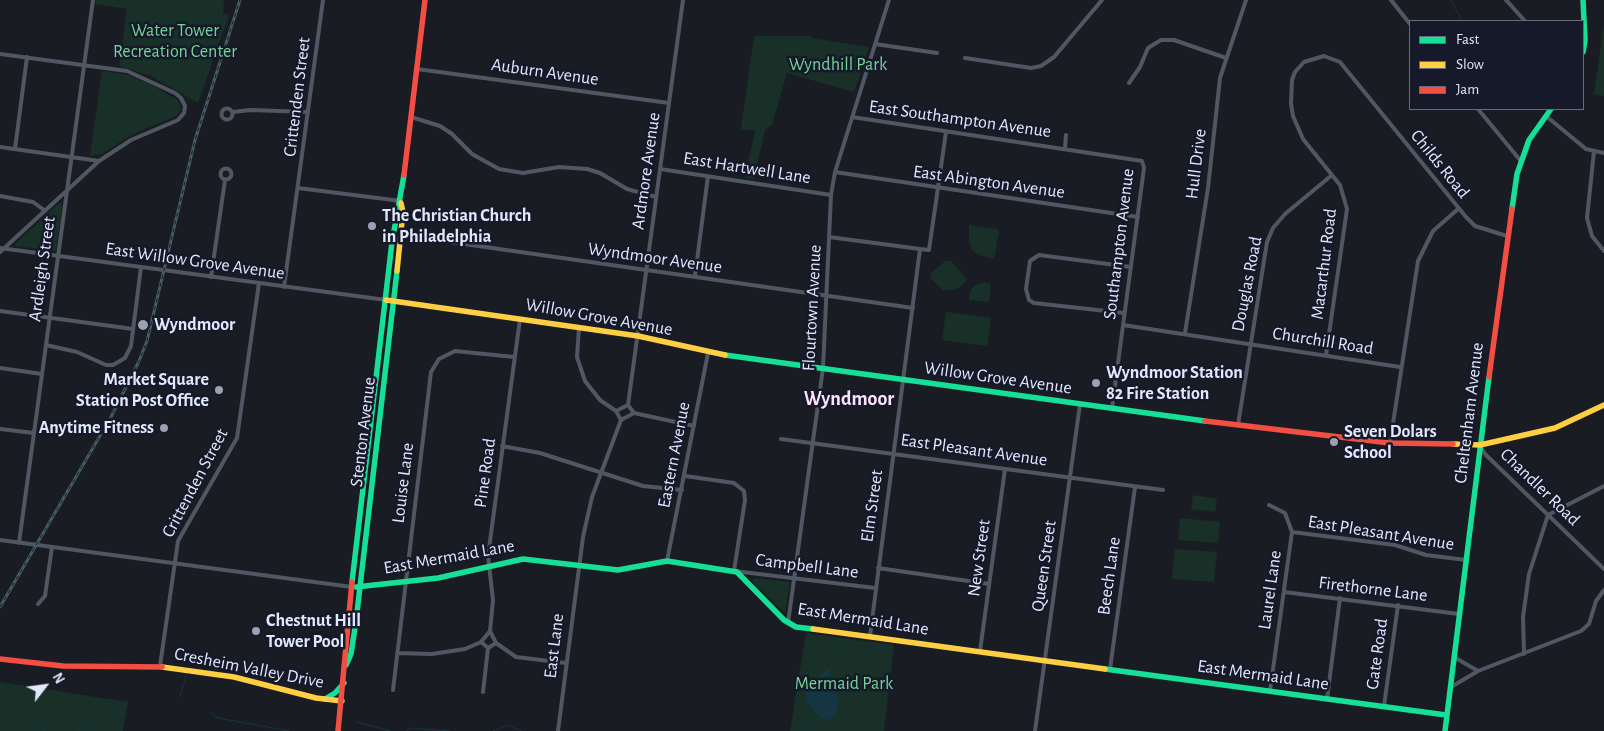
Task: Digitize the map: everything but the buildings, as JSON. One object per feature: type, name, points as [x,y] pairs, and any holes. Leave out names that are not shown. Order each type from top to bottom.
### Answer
[{"type":"main road","name":"Stenton Avenue","points":[[338,731],[346,664],[344,654],[393,234],[401,201],[425,0]]},
{"type":"main road","points":[[1583,0],[1584,20]]},
{"type":"main road","name":"Cheltenham Avenue","points":[[1445,731],[1507,236],[1520,160],[1528,140],[1550,110]]},
{"type":"main road","name":"Stenton Avenue","points":[[346,664],[351,654],[401,235],[403,212],[401,201]]},
{"type":"main road","name":"Willow Grove Avenue","points":[[386,300],[638,336],[708,353],[1238,425],[1390,442],[1480,444],[1555,428],[1604,405]]},
{"type":"main road","name":"East Mermaid Lane","points":[[352,587],[405,582],[527,559],[623,570],[667,561],[734,571],[744,578],[788,623],[798,627],[1446,715]]},
{"type":"main road","name":"Cresheim Valley Drive","points":[[0,659],[63,666],[160,666],[234,677],[325,699],[342,701]]},
{"type":"main road","points":[[325,699],[335,693],[344,682]]},
{"type":"street","name":"Ardleigh Street","points":[[19,542],[93,0]]},
{"type":"street","name":"Crittenden Street","points":[[284,287],[323,0]]},
{"type":"street","name":"Ardmore Avenue","points":[[628,405],[683,0]]},
{"type":"street","name":"Flourtown Avenue","points":[[788,623],[823,368],[831,195],[835,172],[889,0]]},
{"type":"street","points":[[965,58],[1027,67],[1041,66],[1054,58],[1101,2],[1093,0]]},
{"type":"street","name":"Hull Drive","points":[[1185,333],[1208,188],[1217,94],[1226,58],[1246,0]]},
{"type":"street","points":[[1391,0],[1409,23]]},
{"type":"street","points":[[1506,0],[1524,20]]},
{"type":"street","points":[[1129,83],[1140,67],[1148,48],[1161,40],[1174,40],[1226,58]]},
{"type":"street","points":[[875,44],[937,53]]},
{"type":"street","points":[[0,54],[127,71],[146,78],[178,96],[184,103],[185,110],[178,120],[139,136],[99,161],[1,250]]},
{"type":"street","points":[[14,149],[27,57]]},
{"type":"street","name":"Macarthur Road","points":[[1326,355],[1347,209],[1342,189],[1298,130],[1291,104],[1292,80],[1300,65],[1313,58],[1329,57],[1346,67]]},
{"type":"street","name":"Childs Road","points":[[1346,67],[1458,209],[1476,226],[1507,236]]},
{"type":"street","name":"Auburn Avenue","points":[[417,69],[669,103]]},
{"type":"street","points":[[233,112],[250,110],[308,112]]},
{"type":"street","points":[[1479,110],[1520,160]]},
{"type":"street","points":[[1546,116],[1586,149],[1604,153]]},
{"type":"street","points":[[411,117],[440,126],[452,134],[472,154],[500,169],[523,173],[559,167],[587,169],[600,173],[627,188],[656,197]]},
{"type":"street","name":"East Southampton Avenue","points":[[852,117],[1065,148]]},
{"type":"street","points":[[829,237],[929,250],[946,132]]},
{"type":"street","points":[[1065,148],[1066,135]]},
{"type":"street","points":[[0,147],[99,161]]},
{"type":"street","name":"Southampton Avenue","points":[[1065,148],[1142,161],[1144,168],[1112,408]]},
{"type":"street","points":[[1594,152],[1587,218],[1592,236],[1604,251]]},
{"type":"street","name":"East Hartwell Lane","points":[[660,169],[831,195]]},
{"type":"street","name":"East Abington Avenue","points":[[835,172],[938,189],[1138,217]]},
{"type":"street","name":"Douglas Road","points":[[1238,425],[1265,248],[1270,235],[1285,214],[1332,175]]},
{"type":"street","points":[[695,276],[708,176]]},
{"type":"street","points":[[211,277],[225,180]]},
{"type":"street","points":[[298,188],[401,201]]},
{"type":"street","points":[[0,196],[29,200],[44,210]]},
{"type":"street","points":[[1390,442],[1400,367],[1419,256],[1433,231],[1458,209]]},
{"type":"street","name":"Wyndmoor Avenue","points":[[393,234],[913,308]]},
{"type":"street","name":"Elm Street","points":[[870,636],[920,249]]},
{"type":"street","name":"East Willow Grove Avenue","points":[[1,250],[386,300]]},
{"type":"street","points":[[1124,313],[1034,303],[1029,300],[1026,289],[1030,261],[1039,255],[1131,267]]},
{"type":"street","points":[[46,345],[77,352],[106,365],[118,362],[129,353],[141,267]]},
{"type":"street","name":"Crittenden Street","points":[[160,666],[178,542],[237,438],[259,283]]},
{"type":"street","points":[[0,311],[133,329]]},
{"type":"street","name":"Pine Road","points":[[490,631],[493,600],[488,567],[502,446],[520,319]]},
{"type":"street","name":"Churchill Road","points":[[1123,325],[1400,367]]},
{"type":"street","points":[[579,328],[577,357],[585,381],[600,400],[616,411],[621,420]]},
{"type":"street","name":"Louise Lane","points":[[393,690],[430,378],[434,364],[446,354],[458,350],[514,358]]},
{"type":"street","name":"Eastern Avenue","points":[[667,561],[708,353]]},
{"type":"street","points":[[0,368],[42,374]]},
{"type":"street","name":"Queen Street","points":[[1035,731],[1080,404]]},
{"type":"street","points":[[616,411],[628,405],[634,413]]},
{"type":"street","points":[[579,565],[588,510],[621,420],[634,413],[694,426]]},
{"type":"street","points":[[0,429],[34,433]]},
{"type":"street","name":"East Pleasant Avenue","points":[[781,439],[1163,490]]},
{"type":"street","name":"Chandler Road","points":[[1480,444],[1486,455],[1604,569]]},
{"type":"street","points":[[502,446],[540,453],[643,486],[682,490]]},
{"type":"street","name":"New Street","points":[[980,652],[1005,469]]},
{"type":"street","points":[[685,476],[734,483],[744,491],[745,500],[734,571]]},
{"type":"street","points":[[1524,654],[1523,617],[1529,574],[1548,515],[1604,486]]},
{"type":"street","name":"Beech Lane","points":[[1110,669],[1135,487]]},
{"type":"street","name":"Laurel Lane","points":[[1269,505],[1285,513],[1292,532],[1270,691]]},
{"type":"street","name":"East Pleasant Avenue","points":[[1292,532],[1395,545],[1426,555],[1466,560]]},
{"type":"street","name":"East Mermaid Lane","points":[[0,540],[352,587]]},
{"type":"street","points":[[38,604],[45,596],[52,547]]},
{"type":"street","name":"East Lane","points":[[558,731],[579,565]]},
{"type":"street","name":"Campbell Lane","points":[[878,568],[990,584]]},
{"type":"street","name":"Campbell Lane","points":[[734,571],[875,588]]},
{"type":"street","points":[[1450,688],[1478,671],[1581,631],[1589,624],[1596,601],[1604,590]]},
{"type":"street","name":"Firethorne Lane","points":[[1284,592],[1459,614]]},
{"type":"street","points":[[1327,699],[1340,598]]},
{"type":"street","name":"Gate Road","points":[[1384,706],[1398,605]]},
{"type":"street","points":[[397,653],[432,654],[466,649],[481,642],[490,631],[496,643],[507,653],[516,657],[566,664]]},
{"type":"street","points":[[481,642],[488,648]]},
{"type":"street","points":[[488,648],[496,643]]},
{"type":"street","points":[[483,692],[488,648]]},
{"type":"street","points":[[1454,657],[1478,671]]},
{"type":"green space","name":"Water Tower Recreation Center","points":[[96,0],[224,0],[223,13],[229,15],[198,103],[151,76],[119,66],[127,9],[95,4]]},
{"type":"green space","points":[[1604,25],[1604,96],[1594,94]]},
{"type":"green space","name":"Wyndhill Park","points":[[754,36],[812,36],[811,38],[869,47],[854,92],[787,73],[772,125],[765,130],[754,179],[745,178],[755,131],[741,129]]},
{"type":"green space","name":"Water Tower Recreation Center","points":[[102,71],[128,75],[154,86],[177,100],[181,105],[180,112],[176,116],[133,134],[101,154],[90,156]]},
{"type":"green space","points":[[59,203],[62,206],[56,251],[15,246],[16,243]]},
{"type":"green space","points":[[969,225],[997,229],[999,232],[994,259],[979,255],[972,250],[969,241]]},
{"type":"green space","points":[[945,261],[951,261],[968,280],[957,289],[943,290],[930,278],[931,273]]},
{"type":"green space","points":[[985,282],[991,284],[989,302],[969,300],[970,291],[975,285]]},
{"type":"green space","points":[[946,312],[991,318],[987,346],[942,340]]},
{"type":"green space","points":[[1193,495],[1217,499],[1215,512],[1191,509]]},
{"type":"green space","points":[[1180,518],[1220,522],[1218,543],[1178,540]]},
{"type":"green space","points":[[1175,549],[1217,552],[1214,582],[1172,579]]},
{"type":"green space","points":[[754,578],[790,582],[785,613],[752,581]]},
{"type":"green space","name":"Mermaid Park","points":[[806,633],[894,645],[884,731],[790,731]]},
{"type":"green space","points":[[0,682],[128,702],[123,731],[0,731]]},
{"type":"water","points":[[828,669],[831,671],[827,680],[839,698],[837,703],[838,714],[829,720],[822,719],[814,711],[807,701],[805,692],[808,685]]},
{"type":"waterway","points":[[1451,0],[1461,20]]},
{"type":"waterway","points":[[829,671],[837,651],[851,656],[867,649],[886,646]]},
{"type":"waterway","points":[[180,696],[186,676]]},
{"type":"waterway","points":[[77,731],[86,727],[110,725],[116,720],[118,711],[127,700]]},
{"type":"waterway","points":[[0,707],[11,710],[25,724],[45,731]]},
{"type":"waterway","points":[[806,731],[811,714],[814,711]]},
{"type":"waterway","points":[[211,713],[218,718],[289,731]]},
{"type":"waterway","points":[[357,722],[390,731]]},
{"type":"waterway","points":[[493,731],[507,725],[522,731]]},
{"type":"waterway","points":[[406,731],[412,728],[450,731]]},
{"type":"railway","points":[[0,607],[111,417],[147,341],[195,140],[240,0]]},
{"type":"traffic: fast","points":[[1583,0],[1584,20]]},
{"type":"traffic: fast","points":[[1584,20],[1584,46]]},
{"type":"traffic: fast","points":[[1512,209],[1517,174],[1529,140],[1550,110]]},
{"type":"traffic: fast","points":[[352,582],[392,242],[404,175]]},
{"type":"traffic: fast","points":[[346,665],[351,654],[356,621],[397,271]]},
{"type":"traffic: fast","points":[[725,355],[1205,421]]},
{"type":"traffic: fast","points":[[1445,731],[1489,377]]},
{"type":"traffic: fast","points":[[356,587],[438,578],[523,559],[618,570],[667,561],[737,572],[784,620],[796,627],[813,629]]},
{"type":"traffic: fast","points":[[1105,669],[1446,715]]},
{"type":"traffic: fast","points":[[325,699],[335,693],[344,683]]},
{"type":"traffic: slow","points":[[397,271],[403,212],[401,203]]},
{"type":"traffic: slow","points":[[386,300],[638,336],[725,355]]},
{"type":"traffic: slow","points":[[1453,444],[1480,445],[1555,428],[1604,405]]},
{"type":"traffic: slow","points":[[813,629],[1105,669]]},
{"type":"traffic: slow","points":[[162,667],[234,677],[316,698],[342,701]]},
{"type":"traffic: jam","points":[[404,175],[425,0]]},
{"type":"traffic: jam","points":[[1489,377],[1512,209]]},
{"type":"traffic: jam","points":[[1205,421],[1390,443],[1453,444]]},
{"type":"traffic: jam","points":[[338,731],[352,582]]},
{"type":"traffic: jam","points":[[0,659],[63,666],[162,667]]},
{"type":"place","name":"The Christian Church in Philadelphia","points":[[372,226]]},
{"type":"place","name":"Wyndmoor","points":[[143,325]]},
{"type":"place","name":"Wyndmoor Station 82 Fire Station","points":[[1096,383]]},
{"type":"place","name":"Market Square Station Post Office","points":[[219,390]]},
{"type":"place","name":"Anytime Fitness","points":[[164,428]]},
{"type":"place","name":"Seven Dolars School","points":[[1334,442]]},
{"type":"place","name":"Chestnut Hill Tower Pool","points":[[256,631]]},
{"type":"district","name":"Wyndmoor","points":[[849,399]]}]
